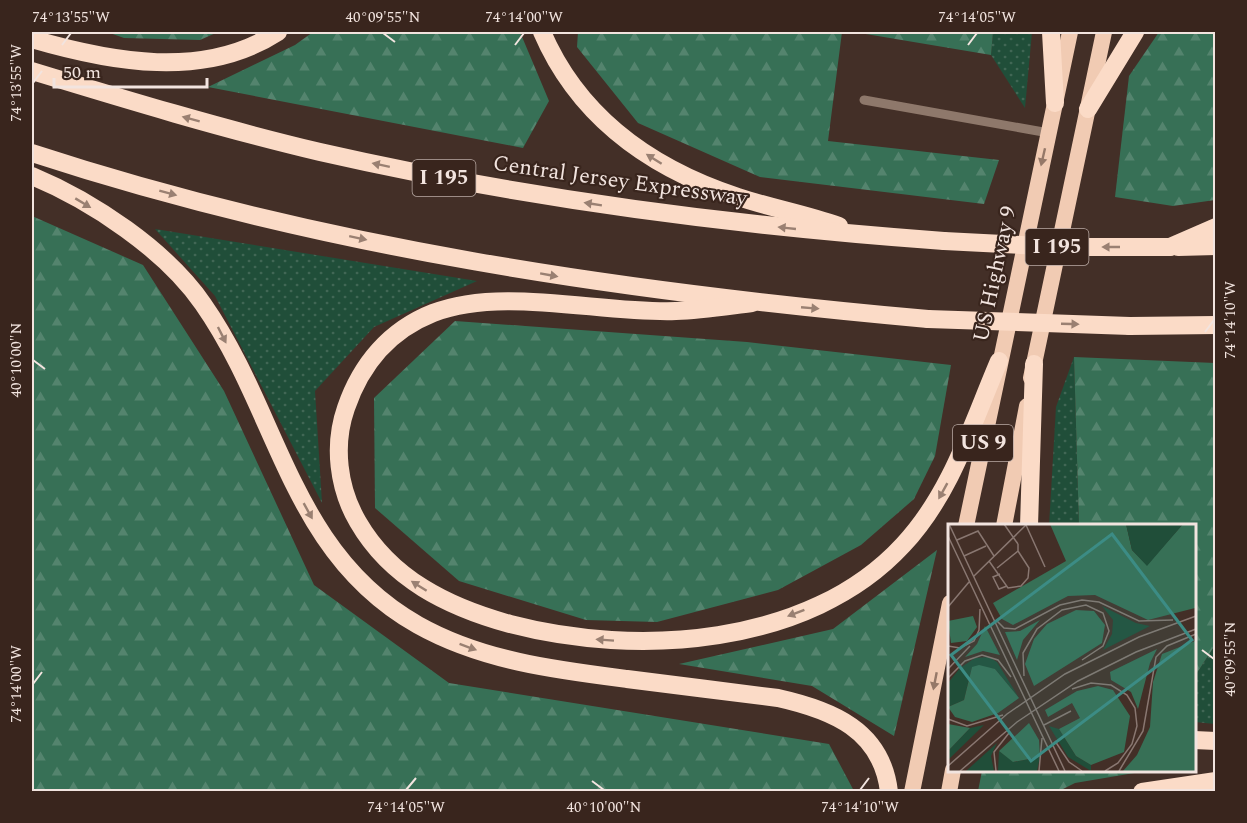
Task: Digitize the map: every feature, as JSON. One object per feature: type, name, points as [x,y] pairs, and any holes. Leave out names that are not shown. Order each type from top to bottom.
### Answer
[{"type":"highway","points":[[32,39],[121,59],[180,62],[211,58],[241,49],[278,32]]},
{"type":"highway","points":[[542,32],[567,79],[583,102],[614,132],[634,147],[672,169],[736,196],[802,213],[866,236]]},
{"type":"highway","points":[[1051,32],[1055,103]]},
{"type":"highway","name":"US Highway 9","points":[[966,524],[1070,32]]},
{"type":"highway","name":"US 9","points":[[1004,524],[1034,364],[1104,32]]},
{"type":"highway","points":[[1088,109],[1135,32]]},
{"type":"highway","name":"Central Jersey Expressway","points":[[32,71],[199,121],[319,152],[456,181],[716,221],[866,236],[1059,247],[1215,246]]},
{"type":"highway","points":[[32,153],[96,174],[251,215],[420,252],[565,278],[752,303],[928,319],[1130,326],[1215,325]]},
{"type":"highway","points":[[32,176],[78,199],[114,222],[164,261],[193,290],[222,335],[321,533],[354,575],[395,611],[446,639],[520,663],[564,671],[778,698],[805,704],[830,714],[866,739],[881,758],[889,792]]},
{"type":"highway","points":[[1170,247],[1215,227]]},
{"type":"highway","points":[[752,303],[674,311],[511,303],[464,305],[431,314],[407,326],[386,342],[369,361],[351,393],[344,412],[340,438],[340,466],[343,488],[356,518],[384,559],[418,586],[462,607],[530,629],[569,637],[643,641],[704,637],[761,626],[812,607],[859,584],[901,547],[930,512],[948,483],[999,361]]},
{"type":"highway","points":[[1190,325],[1215,335]]},
{"type":"highway","points":[[1029,524],[1034,364]]},
{"type":"highway","points":[[912,792],[948,613]]},
{"type":"highway","points":[[1196,740],[1215,741]]},
{"type":"highway","points":[[949,792],[953,772]]},
{"type":"highway","points":[[1142,792],[1215,781]]},
{"type":"lane","points":[[864,100],[1049,133]]},
{"type":"green space","points":[[107,32],[218,32],[200,40],[124,38]]},
{"type":"green space","points":[[313,32],[520,32],[549,101],[523,148],[208,87],[295,45]]},
{"type":"green space","points":[[578,32],[842,32],[828,141],[999,160],[984,204],[760,177],[638,123],[577,47]]},
{"type":"green space","points":[[854,32],[993,32],[991,55]]},
{"type":"green space","points":[[993,32],[1032,32],[1025,108],[991,55]]},
{"type":"green space","points":[[1159,32],[1215,32],[1215,200],[1173,206],[1115,197],[1129,76]]},
{"type":"green space","points":[[32,216],[143,265],[224,391],[314,585],[449,683],[829,744],[854,791],[32,791]]},
{"type":"green space","points":[[155,229],[477,281],[374,327],[315,391],[322,503],[215,296]]},
{"type":"green space","points":[[455,321],[747,342],[951,365],[935,456],[914,499],[861,545],[778,590],[657,622],[586,620],[459,581],[375,508],[374,398]]},
{"type":"green space","points":[[1074,357],[1079,524],[1049,524],[1056,407]]},
{"type":"green space","points":[[1074,357],[1215,363],[1215,645],[1196,674],[1196,524],[1079,524]]},
{"type":"green space","points":[[937,550],[894,736],[812,686],[679,664],[833,629]]},
{"type":"green space","points":[[1215,645],[1215,724],[1196,722],[1196,674]]},
{"type":"green space","points":[[982,772],[1140,772],[1075,783],[1059,791],[978,791]]}]
